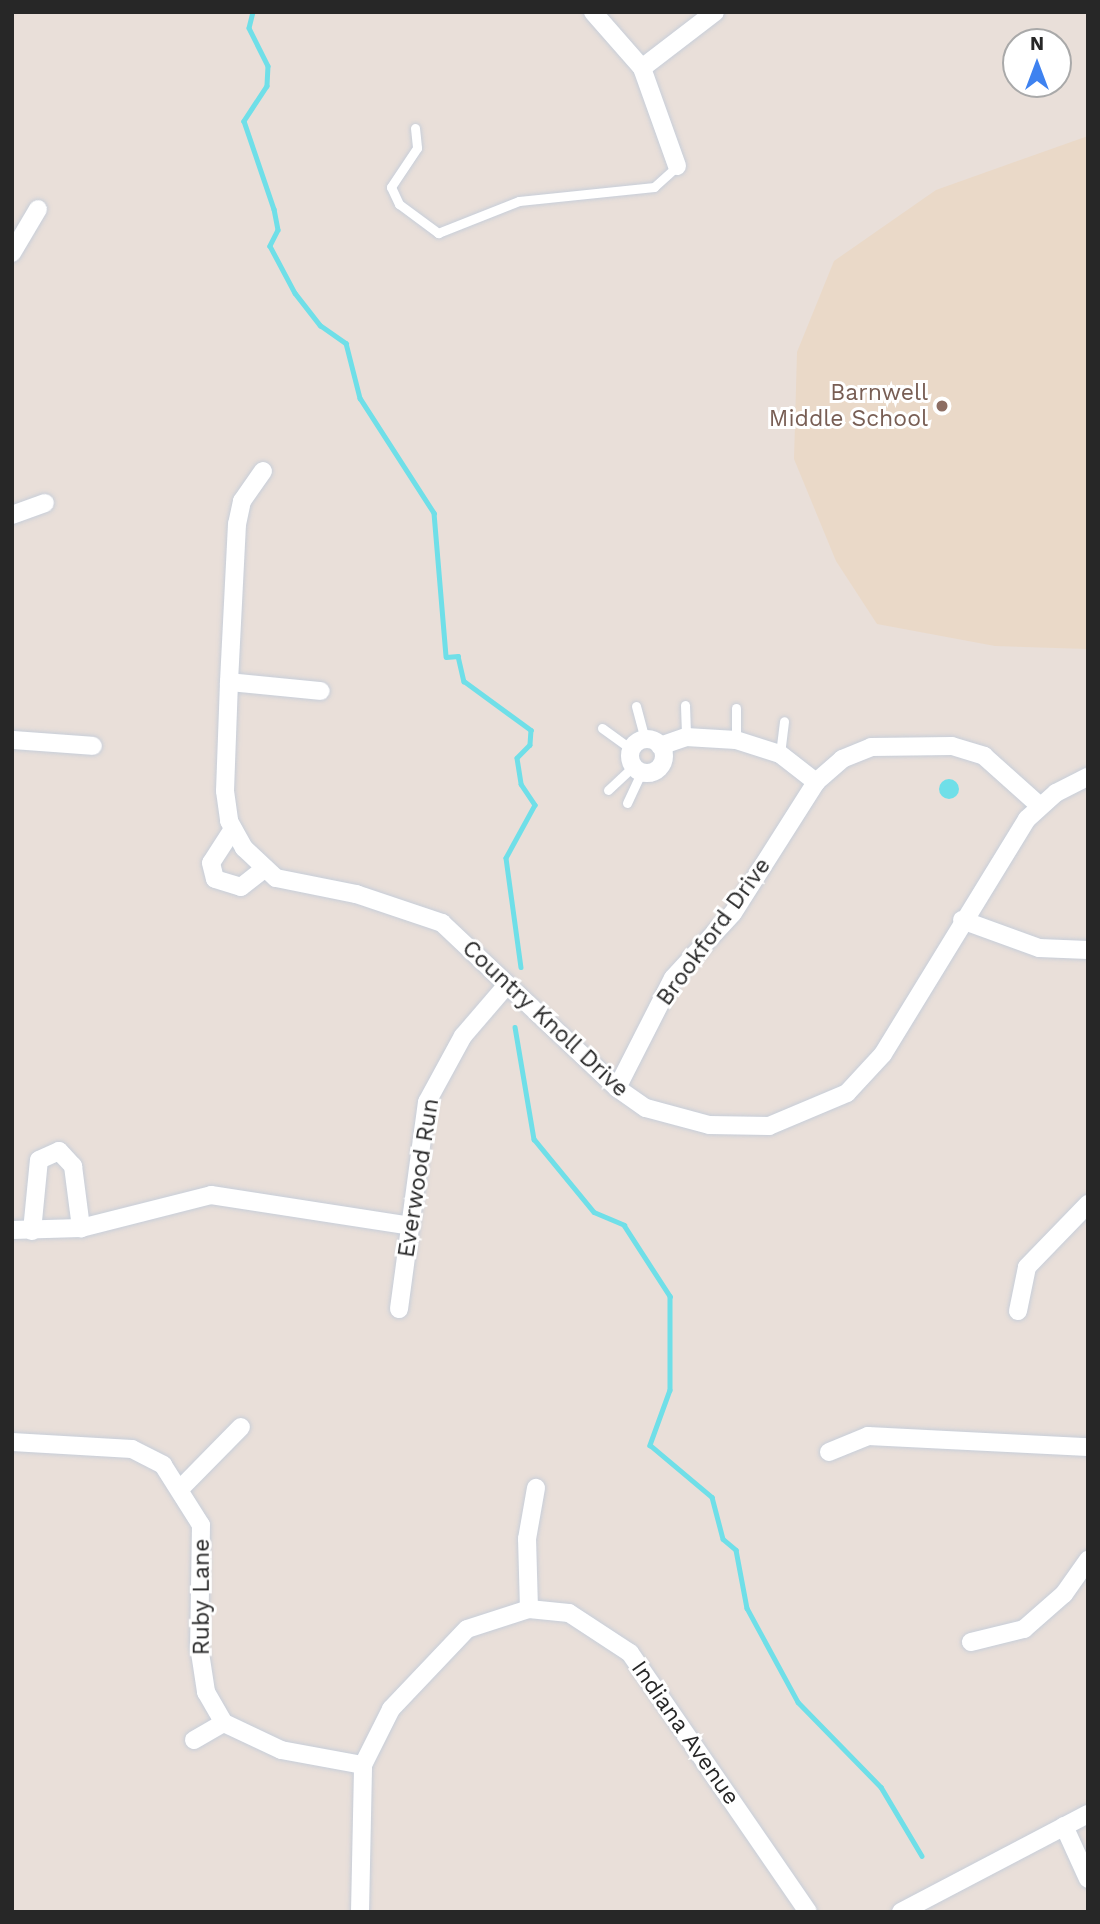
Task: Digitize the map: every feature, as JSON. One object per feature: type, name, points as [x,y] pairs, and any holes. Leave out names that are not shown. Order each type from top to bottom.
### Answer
[{"type":"street","points":[[593,12],[642,68],[677,166]]},
{"type":"street","points":[[642,68],[715,12]]},
{"type":"street","points":[[12,253],[38,209]]},
{"type":"street","points":[[233,829],[211,863],[215,879],[241,887],[264,869],[233,829],[225,791],[237,524],[242,501],[263,471]]},
{"type":"street","points":[[12,515],[45,503]]},
{"type":"street","points":[[229,682],[321,691]]},
{"type":"street","points":[[642,755],[687,737],[736,740],[780,754],[816,782]]},
{"type":"street","points":[[12,740],[93,746]]},
{"type":"street","name":"Brookford Drive","points":[[617,1088],[673,978],[733,914],[816,782],[842,759],[871,747],[952,746],[984,756],[1040,806]]},
{"type":"street","name":"Country Knoll Drive","points":[[264,869],[442,923],[617,1088],[646,1108],[709,1125],[769,1126],[808,1113],[847,1093],[870,1072],[962,920],[1040,806],[1088,777]]},
{"type":"street","points":[[962,920],[1039,948],[1088,950]]},
{"type":"street","name":"Everwood Run","points":[[399,1310],[427,1102],[463,1036],[506,986]]},
{"type":"street","points":[[32,1231],[39,1160],[59,1151],[74,1166],[80,1228]]},
{"type":"street","points":[[12,1230],[80,1228],[211,1195],[411,1226]]},
{"type":"street","points":[[1018,1311],[1027,1267],[1088,1204]]},
{"type":"street","points":[[182,1487],[241,1427]]},
{"type":"street","points":[[829,1452],[868,1436],[1088,1447]]},
{"type":"street","name":"Ruby Lane","points":[[12,1442],[132,1449],[163,1465],[182,1487],[201,1525],[199,1646],[206,1692],[224,1723]]},
{"type":"street","points":[[529,1609],[527,1539],[536,1488]]},
{"type":"street","points":[[971,1642],[1024,1629],[1064,1594],[1088,1560]]},
{"type":"street","name":"Indiana Avenue","points":[[359,1912],[363,1765],[391,1709],[425,1667],[467,1629],[529,1609],[569,1613],[630,1653],[808,1912]]},
{"type":"street","points":[[194,1740],[224,1723],[281,1750],[363,1765]]},
{"type":"street","points":[[901,1912],[1088,1814]]},
{"type":"street","points":[[1063,1826],[1088,1879]]},
{"type":"lane","points":[[415,128],[417,148],[391,187],[399,204],[439,233],[519,201],[654,187],[677,166]]},
{"type":"lane","points":[[685,705],[687,737]]},
{"type":"lane","points":[[627,803],[642,755],[636,706]]},
{"type":"lane","points":[[736,708],[736,740]]},
{"type":"lane","points":[[780,754],[784,721]]},
{"type":"lane","points":[[602,728],[642,755]]},
{"type":"lane","points":[[608,790],[642,755]]},
{"type":"shaded area","name":"Barnwell Middle School","points":[[1088,136],[1088,649],[995,646],[877,624],[836,561],[794,459],[797,352],[834,261],[936,190]]},
{"type":"water","points":[[949,779],[956,782],[959,789],[956,796],[949,799],[942,796],[939,789],[942,782]]},
{"type":"waterway","points":[[253,12],[249,28],[268,66],[267,86],[244,121],[274,209],[278,230],[270,246],[295,293],[320,325],[346,343],[360,398],[434,513],[446,657],[458,656],[464,681],[531,730],[530,745],[517,758],[521,784],[535,805],[506,858],[521,967]]},
{"type":"waterway","points":[[515,1027],[534,1139],[594,1212],[624,1225],[670,1296],[670,1390],[650,1445],[712,1497],[723,1539],[736,1550],[747,1608],[798,1702],[881,1787],[922,1856]]},
{"type":"place","name":"Barnwell Middle School","points":[[942,406]]}]
